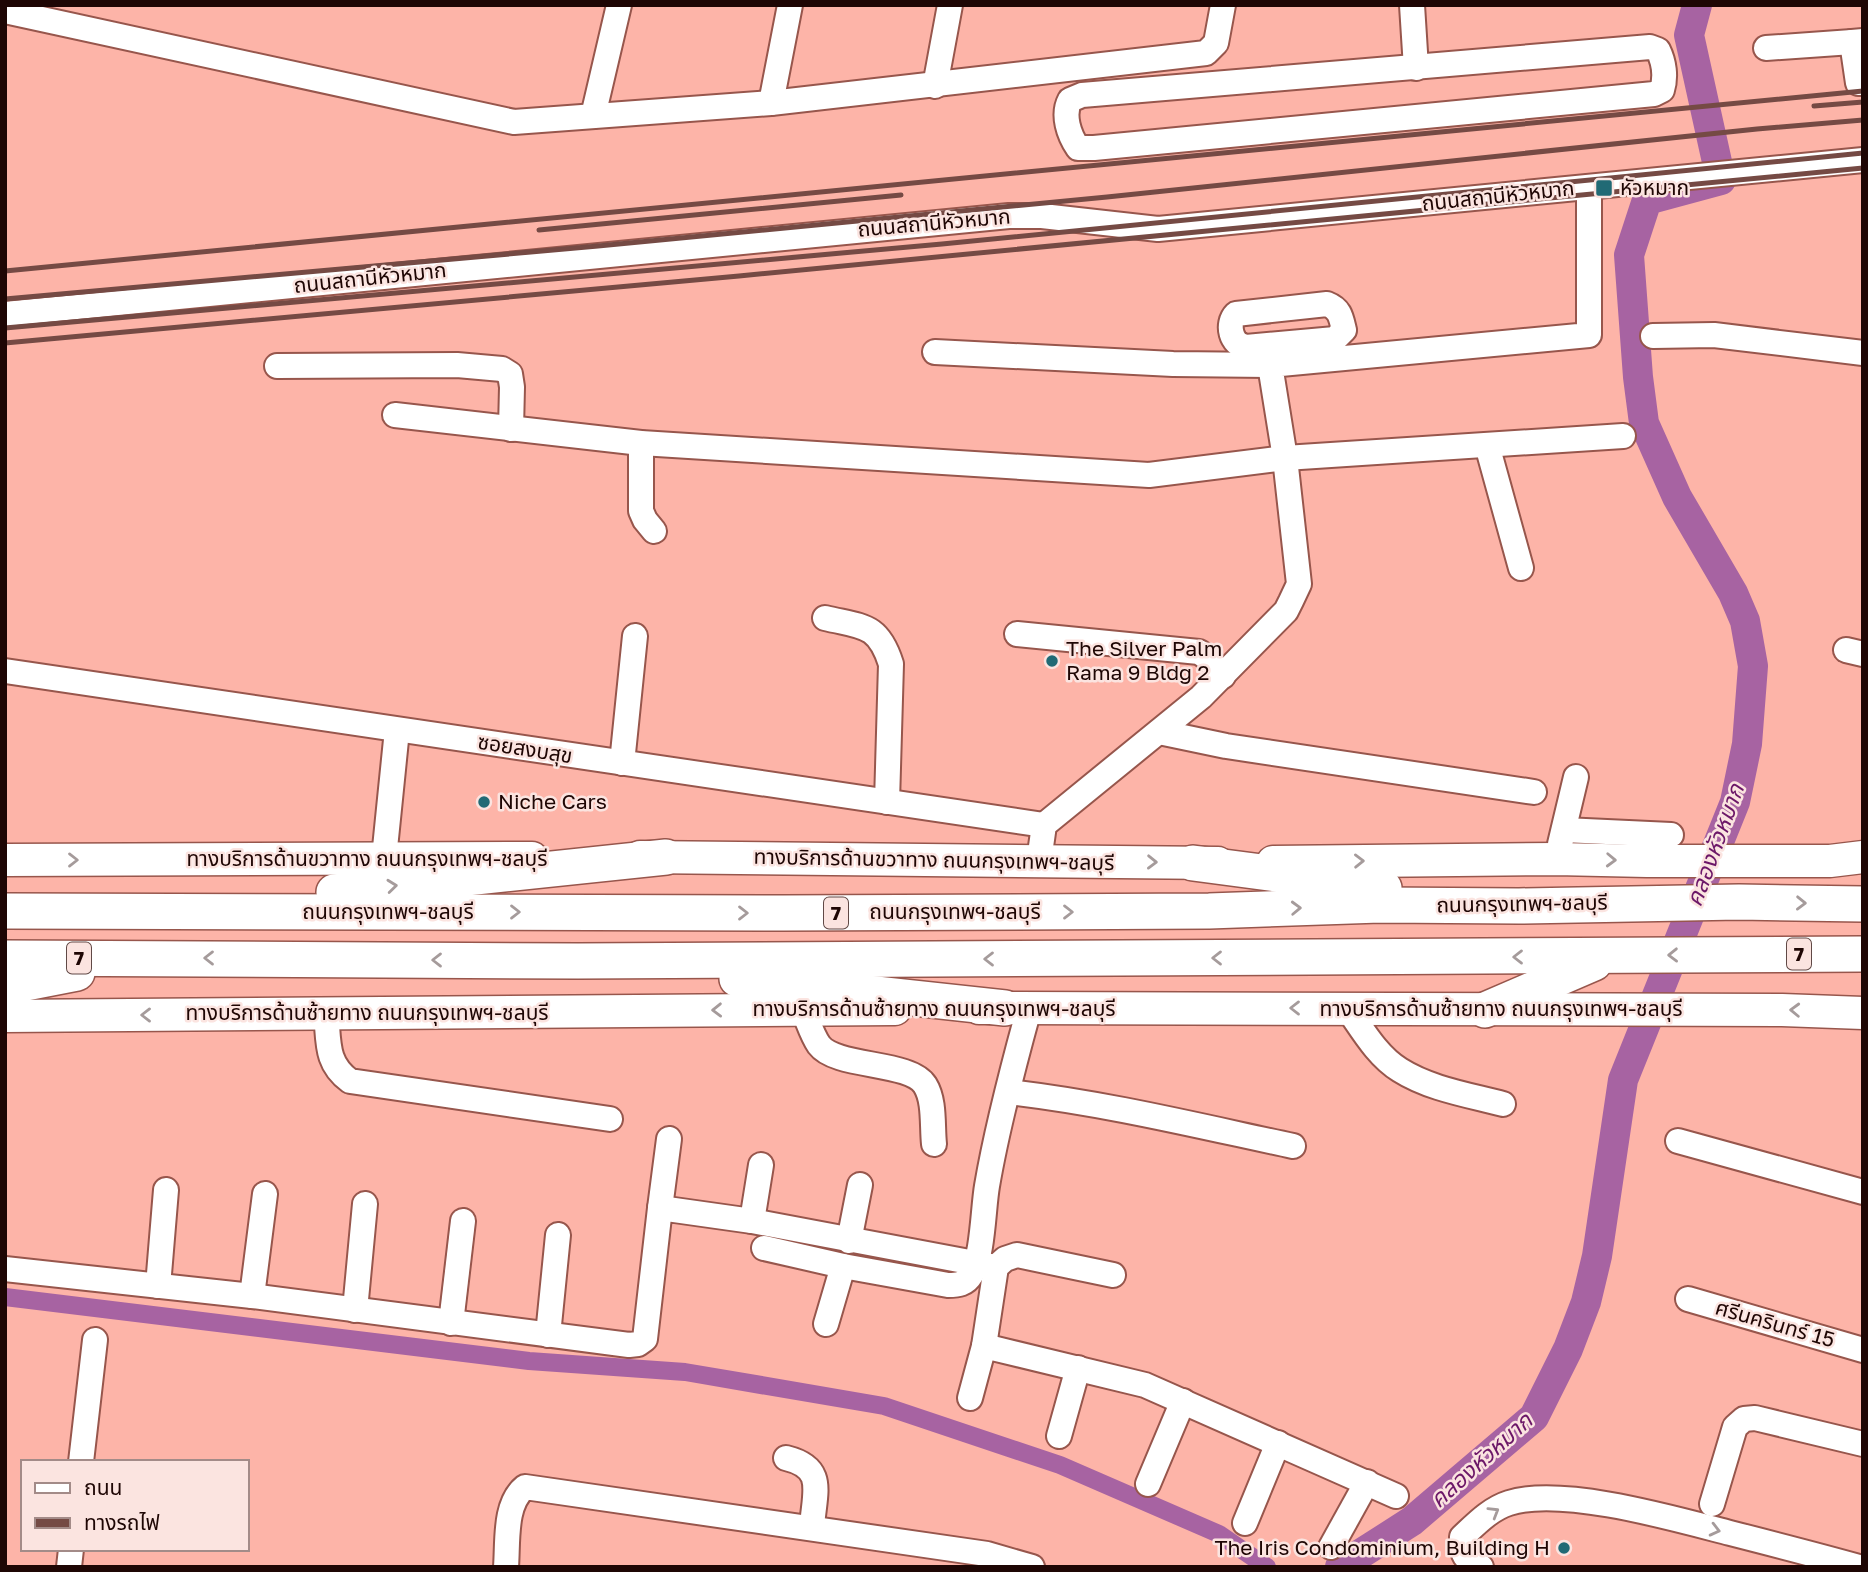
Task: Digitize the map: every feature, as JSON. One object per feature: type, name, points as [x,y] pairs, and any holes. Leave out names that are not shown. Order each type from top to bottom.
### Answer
[{"type":"highway","points":[[153,911],[666,857]]},
{"type":"highway","points":[[1193,863],[1519,906]]},
{"type":"highway","name":"ถนนกรุงเทพฯ-ชลบุรี","points":[[5,911],[783,914],[1209,911],[1380,905],[1519,906],[1739,902],[1863,904]]},
{"type":"highway","name":"7","points":[[5,958],[578,961],[1863,954]]},
{"type":"highway","points":[[1485,1010],[1610,956]]},
{"type":"highway","points":[[5,987],[152,957]]},
{"type":"highway","points":[[578,961],[1017,1008]]},
{"type":"main road","name":"ทางบริการด้านขวาทาง ถนนกรุงเทพฯ-ชลบุรี","points":[[5,860],[666,857],[1193,863],[1560,844],[1647,862],[1830,861],[1863,857]]},
{"type":"main road","points":[[1830,861],[1863,863]]},
{"type":"main road","name":"ทางบริการด้านซ้ายทาง ถนนกรุงเทพฯ-ชลบุรี","points":[[5,1016],[1017,1008],[1590,1009],[1863,1013]]},
{"type":"street","points":[[593,116],[619,5]]},
{"type":"street","points":[[771,103],[790,5]]},
{"type":"street","points":[[935,86],[950,5]]},
{"type":"street","points":[[9,9],[514,122],[771,103],[1206,53],[1216,43],[1223,5]]},
{"type":"street","points":[[1412,5],[1416,68]]},
{"type":"street","points":[[1766,48],[1857,41],[1857,83],[1863,83]]},
{"type":"street","points":[[1650,47],[1658,50],[1662,58],[1665,81],[1662,90],[1654,94],[1108,147],[1078,148],[1070,137],[1066,108],[1070,100],[1082,95],[1416,68],[1650,47]]},
{"type":"street","name":"ถนนสถานีหัวหมาก","points":[[5,314],[1020,215],[1158,229],[1863,160]]},
{"type":"street","points":[[935,352],[1160,363],[1270,365],[1332,350],[1589,335],[1589,187]]},
{"type":"street","points":[[1653,336],[1714,335],[1863,353]]},
{"type":"street","points":[[277,366],[457,365],[502,369],[510,374],[512,387],[511,429]]},
{"type":"street","points":[[1039,861],[1044,825],[1223,676],[1286,611],[1299,584],[1285,458],[1270,365]]},
{"type":"street","points":[[395,415],[641,443],[1149,475],[1285,458],[1623,436]]},
{"type":"street","points":[[641,443],[641,511],[654,531]]},
{"type":"street","points":[[1487,445],[1521,568]]},
{"type":"street","points":[[825,618],[873,630],[885,644],[891,664],[887,802]]},
{"type":"street","points":[[1017,634],[1199,652],[1223,676]]},
{"type":"street","points":[[622,763],[635,636]]},
{"type":"street","name":"ซอยสงบสุข","points":[[5,671],[1044,825]]},
{"type":"street","points":[[384,858],[397,730]]},
{"type":"street","points":[[1159,732],[1226,746],[1534,792]]},
{"type":"street","points":[[1576,777],[1560,844],[1671,835]]},
{"type":"street","points":[[970,1398],[984,1346],[986,1187],[1009,1092],[1017,1008]]},
{"type":"street","points":[[1347,1008],[1378,1051],[1399,1070],[1424,1082],[1503,1104]]},
{"type":"street","points":[[803,1010],[820,1046],[830,1054],[905,1073],[924,1082],[930,1095],[934,1144]]},
{"type":"street","points":[[326,1013],[331,1059],[337,1072],[350,1081],[610,1119]]},
{"type":"street","points":[[1009,1092],[1058,1097],[1153,1115],[1293,1146]]},
{"type":"street","points":[[5,1269],[252,1296],[451,1323],[638,1344],[645,1339],[669,1139]]},
{"type":"street","points":[[1678,1141],[1863,1192]]},
{"type":"street","points":[[752,1221],[761,1165]]},
{"type":"street","points":[[849,1241],[860,1185]]},
{"type":"street","points":[[158,1286],[166,1190]]},
{"type":"street","points":[[252,1296],[265,1194]]},
{"type":"street","points":[[355,1310],[365,1204]]},
{"type":"street","points":[[660,1208],[752,1221],[986,1265]]},
{"type":"street","points":[[451,1323],[463,1221]]},
{"type":"street","points":[[548,1335],[558,1235]]},
{"type":"street","points":[[764,1248],[843,1266],[960,1285],[986,1265],[1017,1255],[1113,1275]]},
{"type":"street","points":[[826,1324],[843,1266]]},
{"type":"street","name":"ศรีนครินทร์ 15","points":[[1688,1299],[1863,1350]]},
{"type":"street","points":[[81,1460],[95,1340]]},
{"type":"street","points":[[984,1346],[1145,1385],[1396,1496]]},
{"type":"street","points":[[1059,1436],[1077,1368]]},
{"type":"street","points":[[1148,1484],[1183,1401]]},
{"type":"street","points":[[1712,1504],[1735,1427],[1744,1419],[1755,1418],[1863,1444]]},
{"type":"street","points":[[1245,1523],[1278,1443]]},
{"type":"street","points":[[786,1458],[800,1461],[810,1468],[814,1476],[812,1527]]},
{"type":"street","points":[[1331,1547],[1367,1482]]},
{"type":"street","points":[[506,1567],[511,1507],[514,1495],[525,1487],[987,1554],[1032,1567]]},
{"type":"street","points":[[1481,1567],[1469,1562],[1461,1551],[1462,1537],[1488,1513],[1510,1503],[1542,1498],[1584,1501],[1658,1515],[1841,1565]]},
{"type":"waterway","name":"คลองหัวหมาก","points":[[1340,1567],[1412,1521],[1534,1417],[1568,1349],[1586,1302],[1597,1256],[1623,1080],[1735,802],[1747,744],[1753,666],[1745,621],[1733,593],[1677,497],[1644,423],[1629,255],[1647,200],[1721,180],[1689,35],[1697,5]]},
{"type":"waterway","points":[[5,1297],[529,1361],[685,1372],[884,1406],[1060,1465],[1219,1534],[1267,1567]]},
{"type":"railway","points":[[5,271],[1863,91]]},
{"type":"railway","points":[[1814,106],[1863,102]]},
{"type":"railway","points":[[5,299],[1107,197],[1863,120]]},
{"type":"railway","points":[[5,328],[942,244],[1863,153]]},
{"type":"railway","points":[[5,343],[739,276],[1863,168]]},
{"type":"railway","points":[[539,230],[901,195]]},
{"type":"place","name":"หัวหมาก","points":[[1604,188]]},
{"type":"place","name":"The Silver Palm Rama 9 Bldg 2","points":[[1052,661]]},
{"type":"place","name":"Niche Cars","points":[[484,802]]},
{"type":"place","name":"The Iris Condominium, Building H","points":[[1564,1548]]}]
